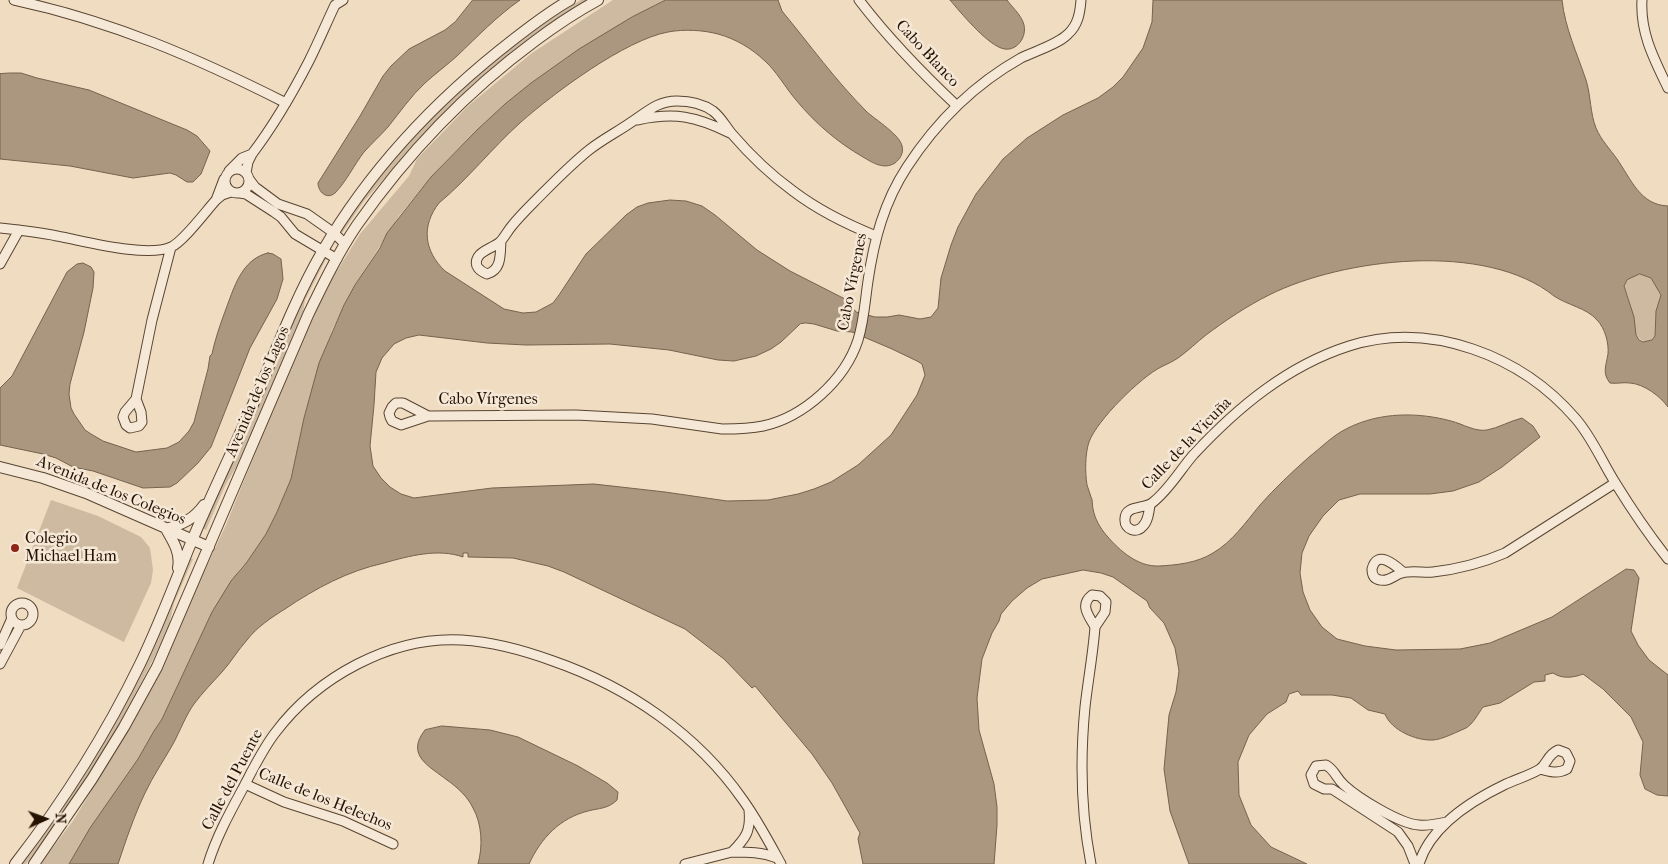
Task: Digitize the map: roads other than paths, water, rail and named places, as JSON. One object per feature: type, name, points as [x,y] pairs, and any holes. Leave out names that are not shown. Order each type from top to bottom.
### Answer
[{"type":"street","points":[[14,0],[53,8],[148,40],[221,70],[286,103]]},
{"type":"street","points":[[0,228],[143,251],[171,247],[181,239],[222,195],[248,186],[248,162],[252,154],[286,103],[310,60],[331,2],[343,0]]},
{"type":"street","name":"Avenida de los Lagos","points":[[15,864],[56,807],[119,705],[142,660],[192,540],[297,300],[334,233],[384,164],[420,123],[464,80],[492,56],[531,26],[570,0]]},
{"type":"street","name":"Avenida de los Lagos","points":[[34,864],[92,779],[157,667],[308,314],[346,244],[392,178],[425,139],[462,102],[517,55],[565,20],[598,0]]},
{"type":"street","name":"Cabo Blanco","points":[[859,0],[896,46],[956,105]]},
{"type":"street","name":"Cabo Vírgenes","points":[[428,416],[576,414],[652,419],[722,429],[748,428],[764,426],[784,418],[815,399],[838,376],[857,341],[876,236],[894,191],[907,168],[940,122],[956,105],[1021,58],[1068,35],[1078,20],[1081,0]]},
{"type":"street","points":[[1642,0],[1642,21],[1645,38],[1668,88]]},
{"type":"street","points":[[501,241],[511,227],[559,176],[590,150],[648,110],[661,104],[675,101],[705,106],[714,111],[732,134],[774,176],[794,192],[832,216],[876,236]]},
{"type":"street","points":[[634,121],[655,116],[692,118],[712,124],[732,134]]},
{"type":"street","points":[[216,200],[226,175],[242,158],[252,154]]},
{"type":"street","points":[[226,175],[232,170],[240,169],[254,187],[278,204],[307,214],[346,244]]},
{"type":"street","points":[[226,175],[226,186],[235,192],[246,194],[274,212],[295,234],[337,259]]},
{"type":"street","points":[[0,264],[18,230]]},
{"type":"street","points":[[136,399],[152,320],[171,247]]},
{"type":"street","name":"Calle de la Vicuña","points":[[1150,505],[1227,421],[1247,403],[1287,374],[1308,362],[1352,345],[1374,340],[1400,338],[1442,341],[1473,348],[1499,358],[1539,384],[1559,401],[1576,419],[1593,442],[1615,483],[1668,559]]},
{"type":"street","name":"Avenida de los Colegios","points":[[0,467],[43,478],[86,493],[209,547]]},
{"type":"street","points":[[173,588],[179,563],[177,549],[166,529],[178,526],[192,518],[206,501],[220,478]]},
{"type":"street","points":[[1404,572],[1430,572],[1456,568],[1506,553],[1615,483]]},
{"type":"street","points":[[23,602],[30,605],[34,611],[33,618],[28,624],[21,625],[14,622],[12,618],[11,611],[16,604],[23,602]]},
{"type":"street","points":[[0,645],[12,618]]},
{"type":"street","points":[[0,664],[21,625]]},
{"type":"street","points":[[1091,864],[1084,818],[1082,751],[1085,706],[1095,627]]},
{"type":"street","name":"Calle del Puente","points":[[208,864],[226,821],[245,784],[274,734],[290,714],[331,679],[354,666],[392,650],[421,644],[460,640],[494,643],[574,668],[615,688],[653,711],[702,752],[728,781],[749,810],[779,861]]},
{"type":"street","points":[[1414,864],[1404,839],[1392,828],[1332,789],[1324,789],[1314,784],[1311,775],[1316,766],[1326,765],[1358,795],[1392,816],[1410,824],[1429,825],[1447,822]]},
{"type":"street","points":[[1419,864],[1426,845],[1447,822],[1484,796],[1540,768]]},
{"type":"street","points":[[1332,789],[1336,786],[1338,778]]},
{"type":"street","name":"Calle de los Helechos","points":[[245,784],[292,805],[343,820],[393,844]]},
{"type":"street","points":[[732,852],[749,831],[749,810]]},
{"type":"street","points":[[1404,839],[1405,831],[1410,824]]},
{"type":"street","points":[[684,864],[732,852],[768,854],[779,861]]},
{"type":"place","name":"Colegio Michael Ham","points":[[15,548]]}]
